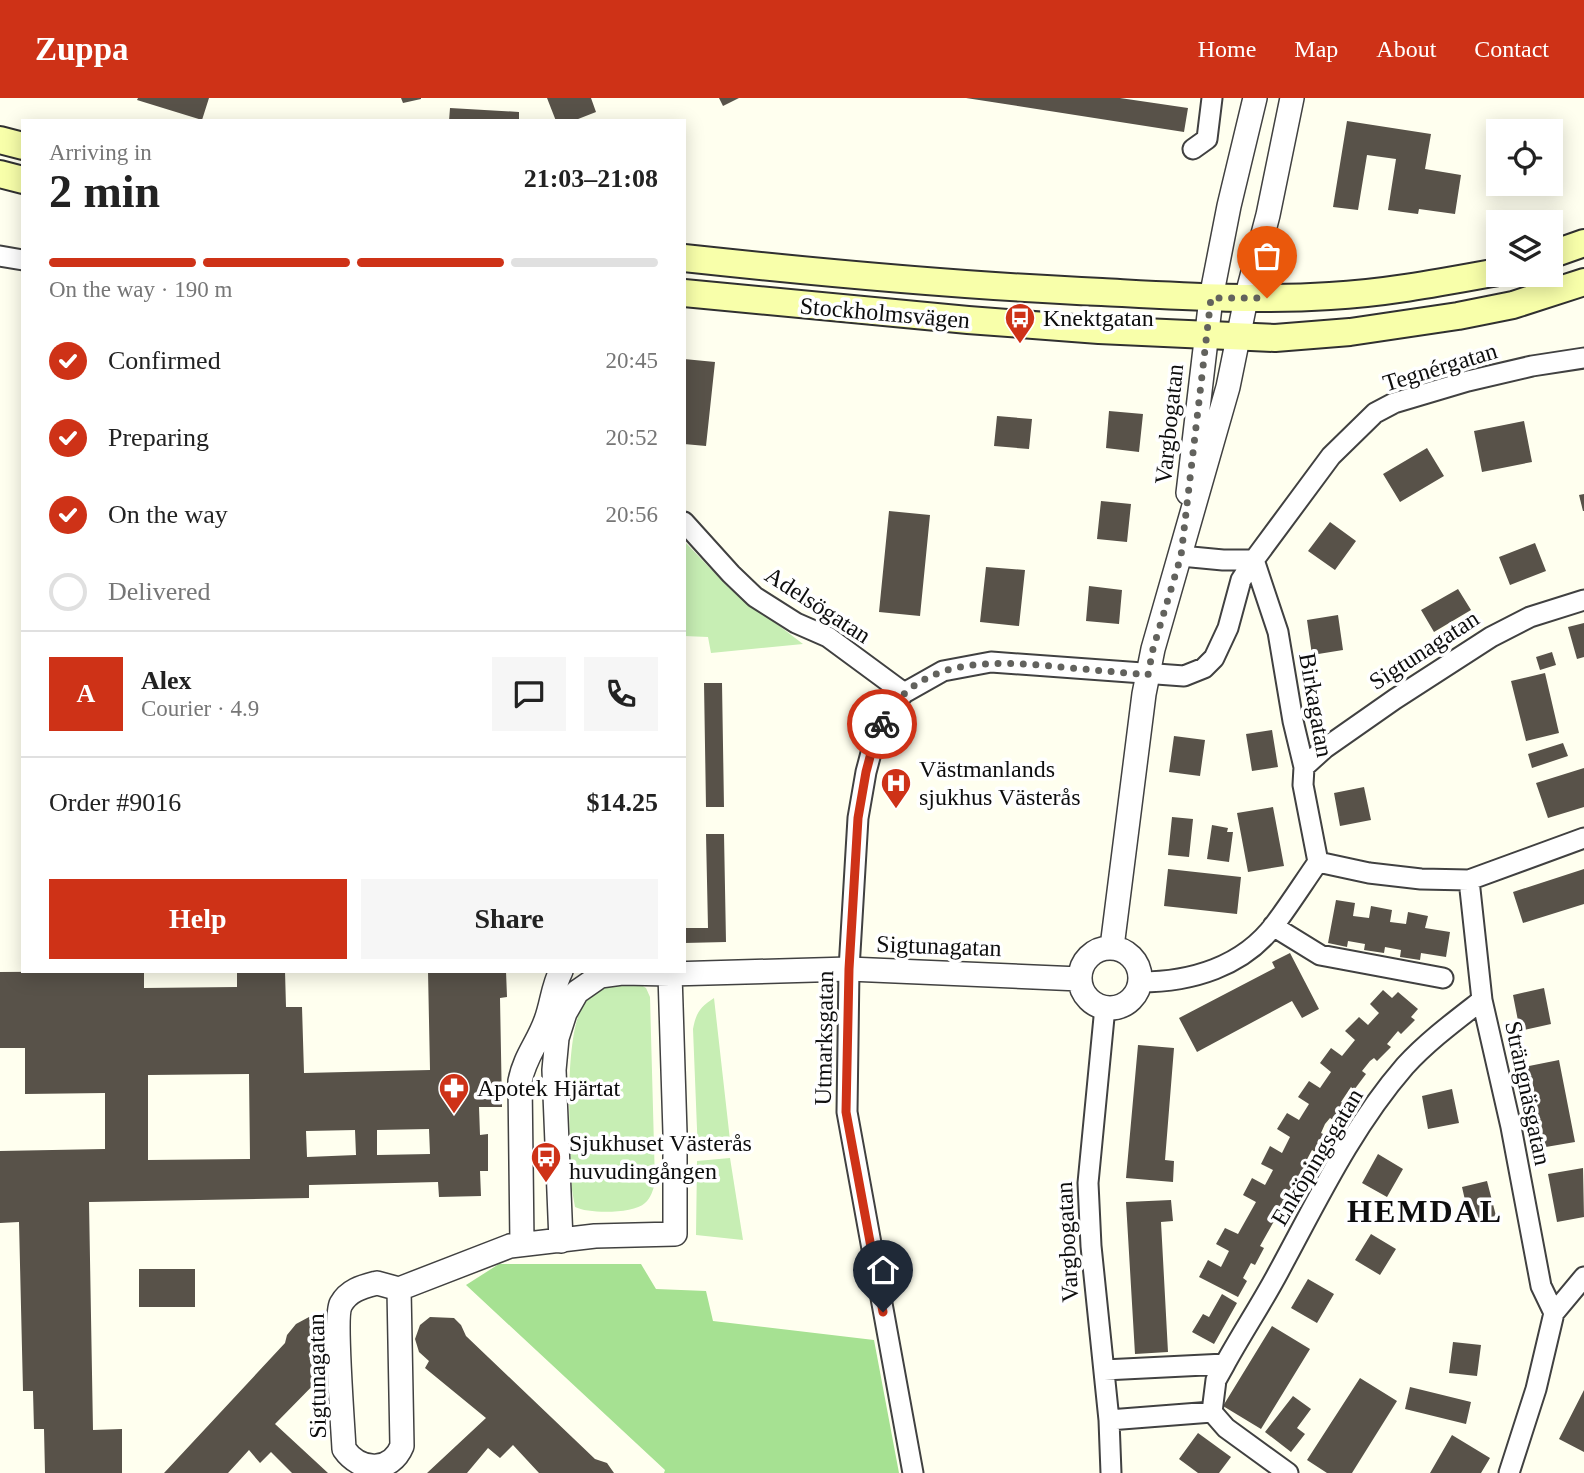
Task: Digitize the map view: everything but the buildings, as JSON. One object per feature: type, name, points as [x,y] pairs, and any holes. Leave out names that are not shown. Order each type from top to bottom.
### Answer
[{"type":"main road","points":[[0,140],[21,145]]},
{"type":"main road","points":[[0,174],[21,179]]},
{"type":"main road","points":[[1563,250],[1584,243]]},
{"type":"main road","name":"Stockholmsvägen","points":[[686,258],[816,273],[993,287],[1246,299],[1331,296],[1486,274]]},
{"type":"main road","name":"Stockholmsvägen","points":[[686,293],[940,318],[1099,330],[1275,338],[1350,332],[1458,316],[1513,305],[1584,282]]},
{"type":"street","points":[[1194,149],[1207,139],[1212,98]]},
{"type":"street","points":[[1211,298],[1229,206],[1255,98]]},
{"type":"street","points":[[1246,299],[1268,215],[1292,98]]},
{"type":"street","points":[[0,256],[21,260]]},
{"type":"street","name":"Vargbogatan","points":[[1181,556],[1211,298]]},
{"type":"street","name":"Vargbogatan","points":[[1112,947],[1153,649],[1214,441],[1246,299]]},
{"type":"street","name":"Tegnérgatan","points":[[1148,675],[1184,676],[1214,658],[1228,628],[1241,580],[1254,560],[1331,456],[1375,413],[1394,403],[1468,381],[1532,366],[1584,358]]},
{"type":"street","name":"Adelsögatan","points":[[686,524],[755,597],[796,623],[828,637],[904,693]]},
{"type":"street","points":[[1181,556],[1254,560]]},
{"type":"street","name":"Birkagatan","points":[[1254,560],[1278,632],[1293,721],[1304,767],[1303,785],[1318,862]]},
{"type":"street","name":"Sigtunagatan","points":[[1304,767],[1325,748],[1395,699],[1492,637],[1530,617],[1584,600]]},
{"type":"street","points":[[904,693],[943,671],[991,662],[1148,675]]},
{"type":"street","name":"Utmarksgatan","points":[[904,693],[886,715],[875,738],[858,818],[849,969],[846,1112],[913,1473]]},
{"type":"street","points":[[1140,982],[1173,981],[1207,973],[1231,962],[1273,926],[1318,862],[1369,873],[1469,880],[1584,838]]},
{"type":"street","name":"Strängnäsgatan","points":[[1469,880],[1482,1000],[1511,1127],[1541,1286],[1554,1313]]},
{"type":"street","points":[[1273,926],[1320,955],[1443,978]]},
{"type":"street","points":[[1112,947],[1132,957],[1139,969],[1140,982],[1134,996],[1115,1008],[1105,1007],[1086,995],[1080,979],[1086,958],[1096,951],[1112,947]]},
{"type":"street","name":"Sigtunagatan","points":[[686,973],[849,969],[1080,979]]},
{"type":"street","points":[[523,1244],[520,1082],[524,1062],[540,1037],[560,973]]},
{"type":"street","name":"Sigtunagatan","points":[[399,1289],[402,1446],[396,1458],[384,1465],[368,1467],[357,1463],[344,1449],[339,1307],[348,1294],[358,1287],[377,1283],[399,1289],[473,1258],[510,1246],[561,1241],[595,1236],[675,1234],[675,1133],[668,973],[600,976],[577,992],[565,1013],[556,1038],[554,1070],[561,1241]]},
{"type":"street","name":"Enköpingsgatan","points":[[1212,1412],[1216,1380],[1264,1300],[1339,1160],[1371,1109],[1428,1042],[1482,1000]]},
{"type":"street","name":"Vargbogatan","points":[[1105,1007],[1088,1183],[1091,1246],[1109,1420],[1111,1473]]},
{"type":"street","points":[[1514,1472],[1554,1313],[1584,1277]]},
{"type":"street","points":[[1104,1370],[1225,1364]]},
{"type":"street","points":[[1109,1420],[1212,1412],[1226,1428],[1288,1473]]},
{"type":"green space","points":[[686,543],[728,587],[803,644],[711,653],[708,637],[686,636]]},
{"type":"green space","points":[[636,982],[646,988],[650,997],[655,1183],[649,1199],[639,1207],[611,1212],[590,1211],[575,1207],[572,1190],[569,1087],[574,1031],[581,1009],[595,991],[606,986]]},
{"type":"green space","points":[[714,998],[731,1149],[698,1154],[693,1029],[699,1011]]},
{"type":"green space","points":[[730,1158],[743,1240],[696,1235],[697,1161]]},
{"type":"green space","points":[[499,1264],[641,1264],[656,1289],[706,1291],[713,1321],[874,1340],[899,1473],[664,1473],[665,1470],[466,1285]]},
{"type":"way so far","points":[[882,724],[904,693],[943,671],[965,665],[991,662],[1148,675],[1153,649],[1181,556],[1211,298],[1267,298]]},
{"type":"place","name":"Knektgatan","points":[[1020,345]]},
{"type":"place","name":"Västmanlands sjukhus Västerås","points":[[896,810]]},
{"type":"place","name":"Apotek Hjärtat","points":[[454,1115]]},
{"type":"place","name":"Sjukhuset Västerås huvudingången","points":[[546,1184]]},
{"type":"district","name":"HEMDAL","points":[[1425,1211]]},
{"type":"route","points":[[882,724],[875,738],[866,772],[858,818],[849,969],[846,1112],[883,1312]]}]
